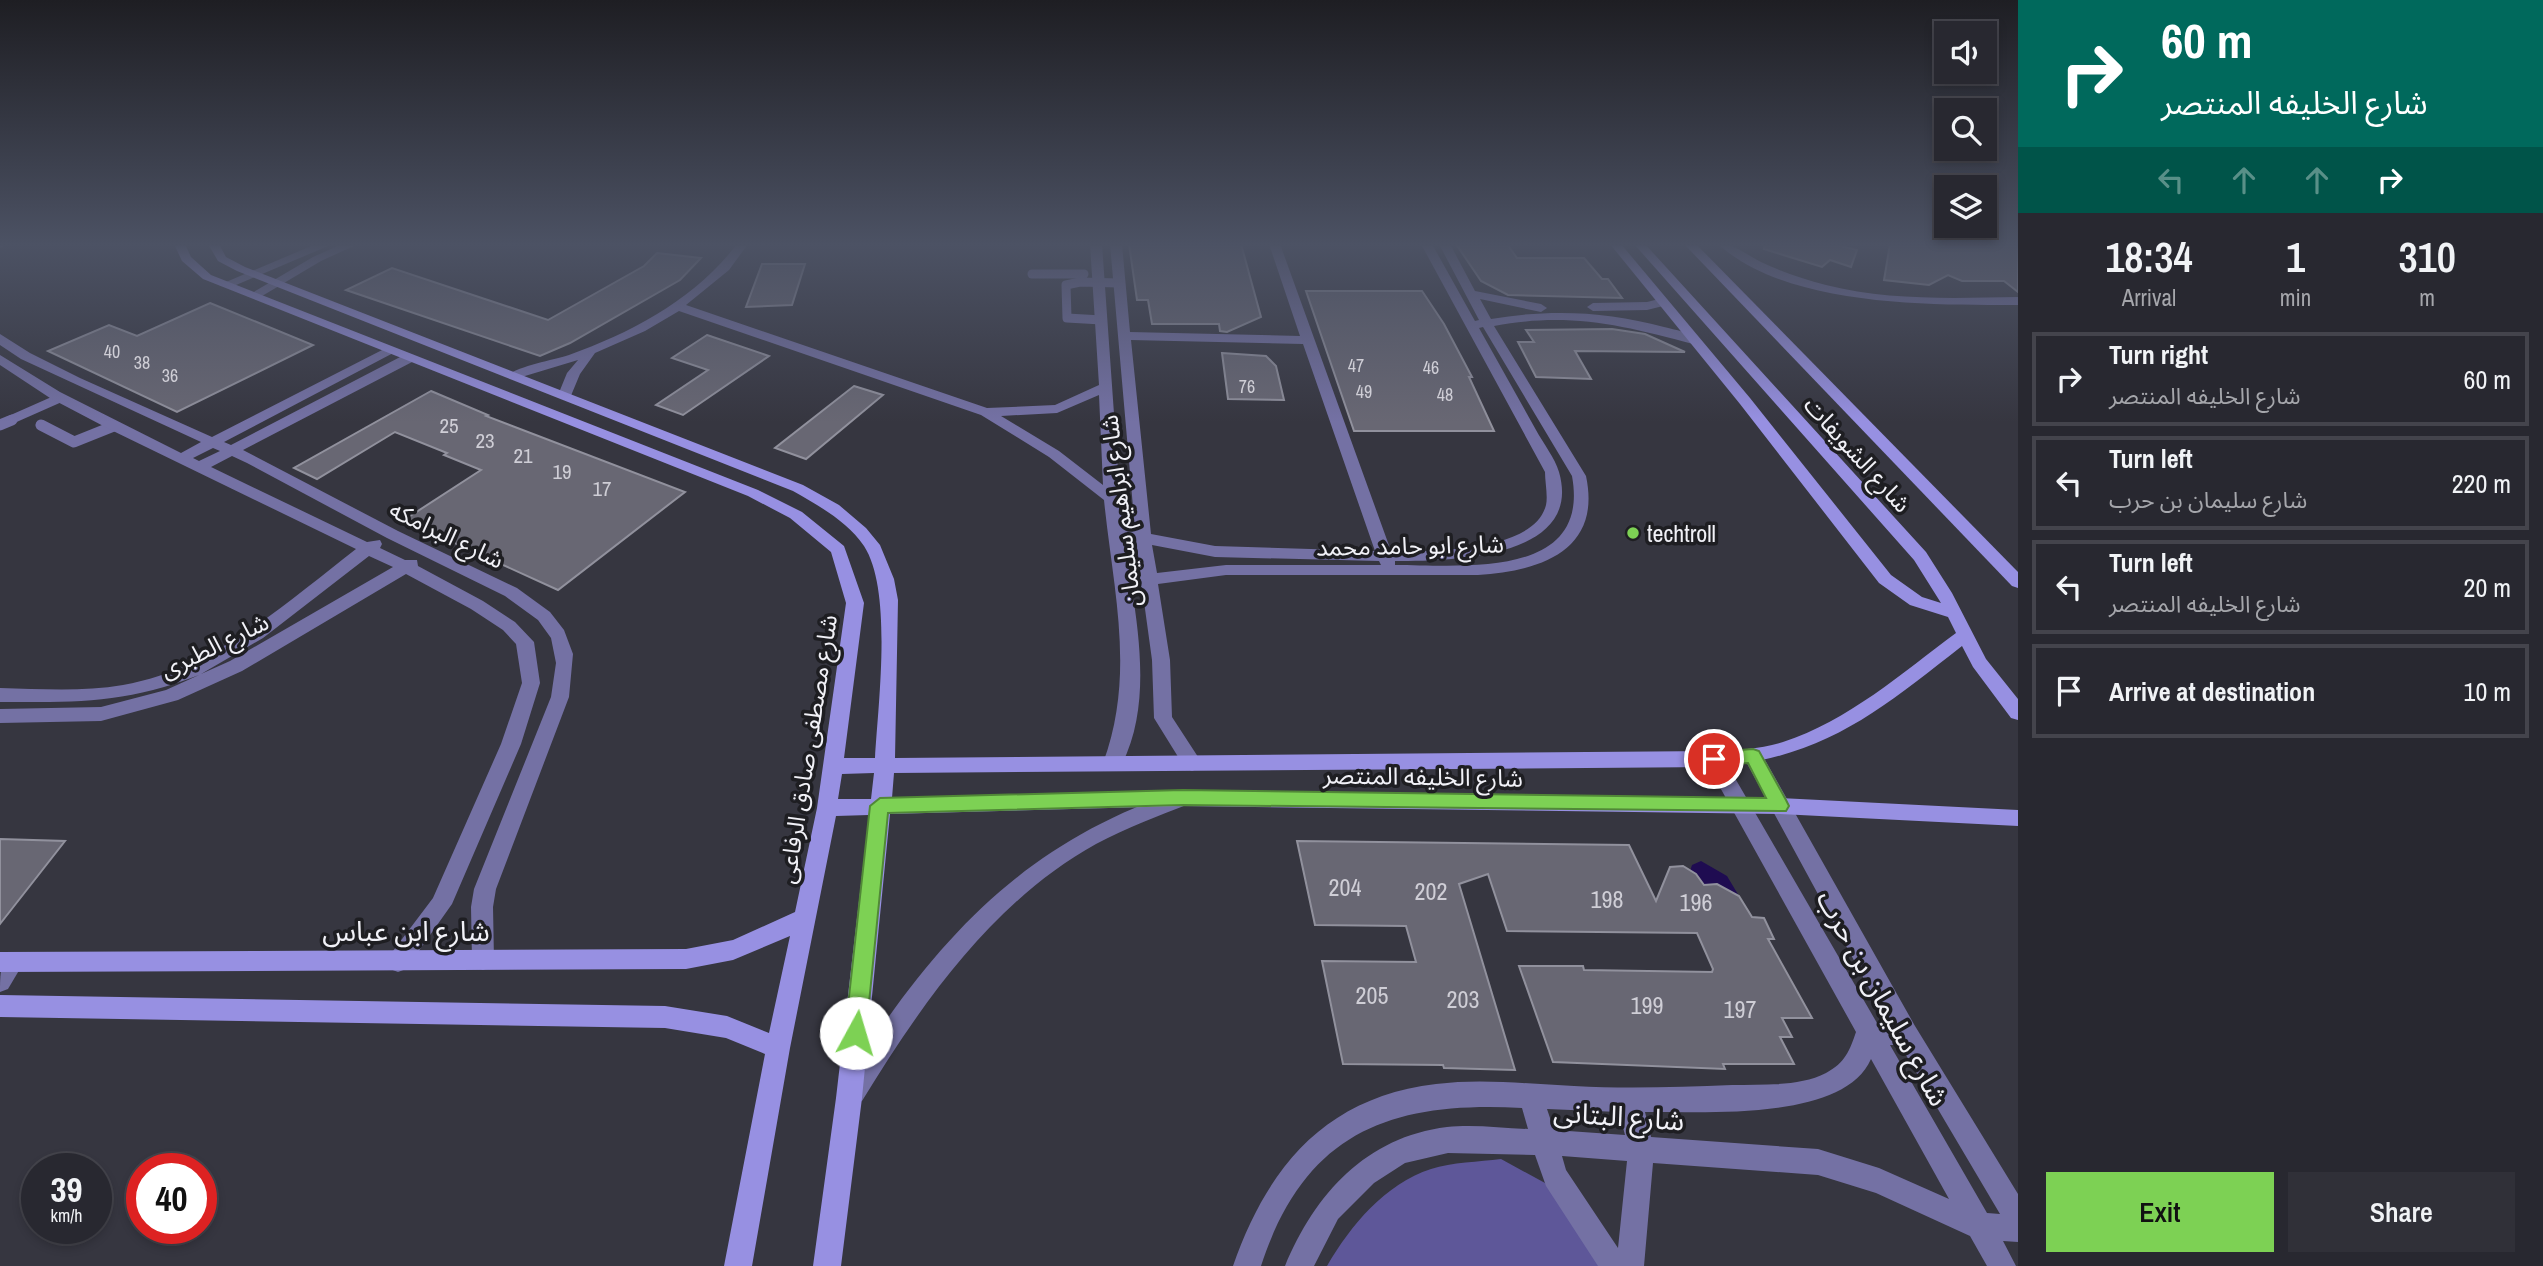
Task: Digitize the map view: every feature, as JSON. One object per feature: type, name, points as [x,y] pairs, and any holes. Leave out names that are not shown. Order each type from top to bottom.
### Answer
[{"type":"street","name":"شارع مصطفى صادق الرفاعى","points":[[271,303],[753,494],[796,515],[838,550],[855,603],[834,766],[738,1266]]},
{"type":"street","points":[[328,303],[798,488],[823,501],[862,531],[876,550],[887,576],[890,600],[885,765],[849,1098],[827,1266]]},
{"type":"street","points":[[515,375],[593,352],[680,303]]},
{"type":"street","name":"شارع ابراهيم سليمان","points":[[1101,303],[1112,499],[1129,649],[1130,713],[1124,740],[1113,763]]},
{"type":"street","name":"شارع ابراهيم سليمان","points":[[1121,303],[1143,536],[1161,660],[1163,718],[1192,763]]},
{"type":"street","points":[[1295,303],[1390,571]]},
{"type":"street","name":"شارع ابو حامد محمد","points":[[1116,531],[1198,550],[1385,555],[1471,553],[1498,549],[1518,541],[1545,523],[1553,509],[1556,484],[1552,472],[1458,303]]},
{"type":"street","name":"شارع ابو حامد محمد","points":[[1121,585],[1213,570],[1475,570],[1525,564],[1564,544],[1575,531],[1583,494],[1579,476],[1475,303]]},
{"type":"street","points":[[1514,303],[1540,308],[1632,307],[1656,303]]},
{"type":"street","points":[[1663,303],[1885,579],[1916,601],[1953,612]]},
{"type":"street","name":"شارع الشويفات","points":[[1692,303],[1920,556],[1979,662],[2018,713]]},
{"type":"street","name":"شارع الشويفات","points":[[1747,303],[2018,582]]},
{"type":"street","points":[[676,306],[986,412],[1054,454],[1112,499]]},
{"type":"street","points":[[1469,324],[1487,324],[1536,316],[1613,319],[1650,326],[1693,340]]},
{"type":"street","points":[[1123,336],[1308,340]]},
{"type":"street","name":"شارع البرامكه","points":[[0,338],[25,355],[81,384],[231,451],[388,533],[502,587],[524,602],[555,631],[564,649],[565,673],[560,697],[485,889],[482,907],[483,960]]},
{"type":"street","points":[[182,458],[390,351]]},
{"type":"street","points":[[565,395],[574,373],[593,352]]},
{"type":"street","points":[[200,467],[409,358]]},
{"type":"street","name":"شارع البرامكه","points":[[2,363],[114,426],[406,567],[509,626],[525,642],[531,684],[511,744],[452,883],[430,920],[398,962]]},
{"type":"street","points":[[58,396],[81,384]]},
{"type":"street","points":[[986,412],[1058,409],[1105,387]]},
{"type":"street","name":"شارع الطبرى","points":[[0,695],[83,696],[123,692],[188,673],[243,645],[297,606],[388,533]]},
{"type":"street","name":"شارع الطبرى","points":[[0,716],[101,714],[171,695],[236,666],[429,552]]},
{"type":"street","points":[[1258,552],[1263,570]]},
{"type":"street","name":"شارع الخليفه المنتصر","points":[[834,766],[1714,759],[1753,756],[1797,745],[1839,724],[1882,699],[1964,636]]},
{"type":"street","name":"شارع سليمان بن حرب","points":[[1753,756],[1907,1034],[2018,1219]]},
{"type":"street","name":"شارع سليمان بن حرب","points":[[1714,759],[1867,1034],[2002,1266]]},
{"type":"street","points":[[849,1098],[890,1031],[932,974],[988,916],[1026,882],[1076,846],[1117,824],[1183,798]]},
{"type":"street","name":"شارع الخليفه المنتصر","points":[[827,808],[1183,798],[1780,806],[2018,817]]},
{"type":"street","name":"شارع ابن عباس","points":[[4,968],[717,957],[747,947],[804,918]]},
{"type":"street","points":[[0,1006],[665,1017],[727,1027],[778,1048]]},
{"type":"street","points":[[1867,1034],[1907,1034]]},
{"type":"street","name":"شارع البتانى","points":[[1247,1266],[1254,1240],[1277,1192],[1308,1154],[1346,1125],[1389,1105],[1436,1095],[1629,1100],[1800,1095],[1841,1076],[1859,1059],[1867,1034]]},
{"type":"street","points":[[1531,1097],[1555,1177],[1614,1266]]},
{"type":"street","points":[[1629,1100],[1641,1148],[1630,1266]]},
{"type":"street","name":"شارع البتانى","points":[[1299,1266],[1329,1210],[1365,1174],[1400,1151],[1448,1140],[1545,1142],[1818,1162],[1878,1181],[1979,1226]]},
{"type":"street","points":[[1979,1226],[2018,1228]]},
{"type":"lane","points":[[1066,303],[1066,314],[1074,320],[1102,320]]},
{"type":"lane","points":[[0,425],[58,396]]},
{"type":"lane","points":[[41,425],[74,442],[114,426]]},
{"type":"shaded area","points":[[1701,861],[1727,876],[1739,896],[1717,884],[1702,886],[1690,871],[1692,865]]},
{"type":"shaded area","points":[[1501,1159],[1545,1183],[1581,1223],[1600,1266],[1327,1266],[1358,1221],[1384,1195],[1399,1185],[1431,1169]]},
{"type":"building","points":[[210,303],[313,345],[177,412],[48,351],[109,325],[137,336]]},
{"type":"building","points":[[384,303],[497,303],[548,320],[578,303],[640,303],[570,343],[540,356]]},
{"type":"building","points":[[747,303],[793,303],[792,305],[746,307]]},
{"type":"building","points":[[1149,303],[1257,303],[1261,317],[1227,332],[1220,331],[1219,324],[1152,324]]},
{"type":"building","points":[[1310,303],[1430,303],[1472,377],[1469,377],[1494,431],[1354,431]]},
{"type":"building","points":[[1612,329],[1645,334],[1685,352],[1575,351],[1591,379],[1536,377],[1518,342],[1534,342],[1526,330]]},
{"type":"building","points":[[707,335],[769,356],[683,415],[656,405],[708,370],[672,358]]},
{"type":"building","points":[[1222,353],[1266,356],[1276,366],[1284,400],[1228,399]]},
{"type":"building","points":[[854,386],[883,395],[806,459],[775,448]]},
{"type":"building","points":[[431,391],[488,415],[486,416],[685,492],[558,590],[404,520],[481,470],[444,455],[447,453],[395,432],[317,479],[294,468]]},
{"type":"building","points":[[0,839],[65,841],[0,924]]},
{"type":"building","points":[[1297,841],[1629,845],[1656,901],[1670,867],[1683,866],[1696,874],[1704,885],[1717,884],[1739,896],[1752,917],[1764,918],[1774,939],[1768,939],[1812,1018],[1782,1018],[1792,1037],[1780,1037],[1794,1064],[1723,1064],[1725,1069],[1553,1062],[1519,966],[1712,972],[1713,969],[1697,933],[1507,931],[1488,874],[1459,884],[1515,1070],[1444,1068],[1443,1065],[1343,1064],[1322,961],[1416,962],[1406,926],[1315,925]]},
{"type":"place","name":"techtroll","points":[[1633,533]]},
{"type":"route","points":[[856,1033],[880,806],[1183,798],[1780,806],[1753,756],[1714,759]]}]
